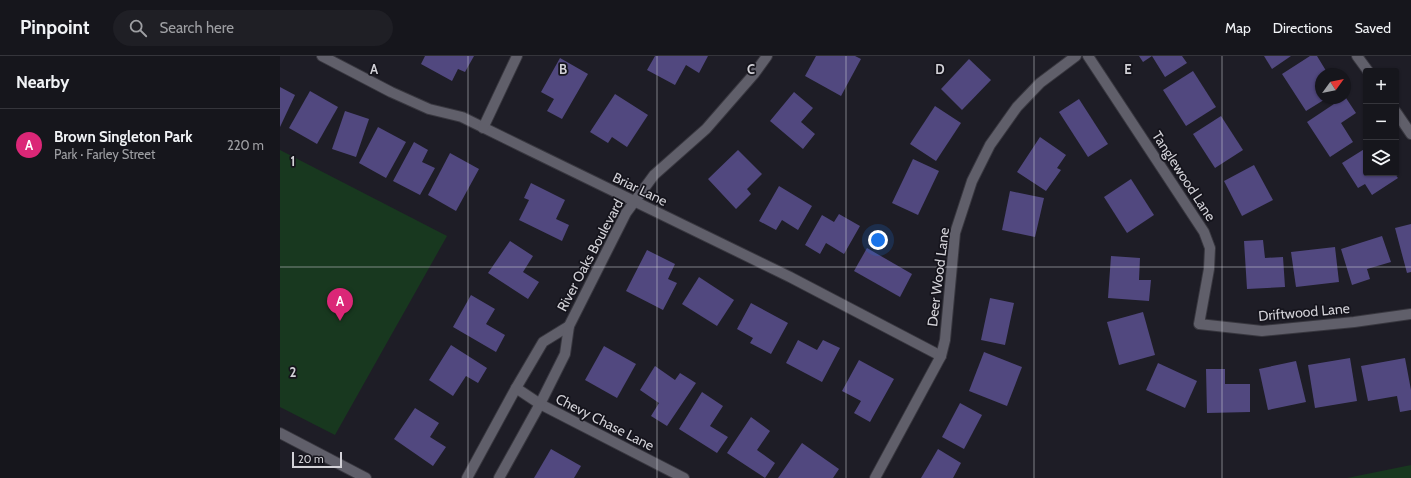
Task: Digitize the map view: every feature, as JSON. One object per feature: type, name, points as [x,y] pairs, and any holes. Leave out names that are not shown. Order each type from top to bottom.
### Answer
[{"type":"street","name":"Briar Lane","points":[[322,56],[392,92],[430,109],[462,117],[790,277],[941,356]]},
{"type":"street","points":[[483,128],[518,56]]},
{"type":"street","name":"River Oaks Boulevard","points":[[499,478],[540,404],[565,354],[569,326],[633,201],[654,175],[706,130],[754,74],[767,56]]},
{"type":"street","name":"Deer Wood Lane","points":[[875,478],[941,356],[945,340],[955,233],[972,181],[990,145],[1018,107],[1040,83],[1076,56]]},
{"type":"street","name":"Tanglewood Lane","points":[[1088,56],[1204,232],[1210,248],[1209,269],[1199,324]]},
{"type":"street","points":[[1357,56],[1366,68]]},
{"type":"street","points":[[1399,116],[1411,134]]},
{"type":"street","name":"Driftwood Lane","points":[[1199,324],[1262,331],[1354,322],[1411,314]]},
{"type":"street","name":"River Oaks Boulevard","points":[[467,478],[543,342],[569,326]]},
{"type":"street","name":"Chevy Chase Lane","points":[[516,388],[540,404],[684,478]]},
{"type":"street","points":[[280,433],[366,478]]},
{"type":"green space","points":[[280,150],[447,236],[335,435],[280,407]]},
{"type":"green space","points":[[1411,465],[1411,478],[1347,478]]},
{"type":"building","points":[[425,56],[474,56],[465,72],[458,69],[452,81],[421,64]]},
{"type":"building","points":[[655,56],[708,56],[699,73],[686,65],[675,85],[647,70]]},
{"type":"building","points":[[816,56],[855,56],[861,59],[841,96],[805,76]]},
{"type":"building","points":[[1139,56],[1152,56],[1143,62]]},
{"type":"building","points":[[1152,56],[1182,56],[1187,63],[1165,77]]},
{"type":"building","points":[[1264,56],[1291,56],[1272,69]]},
{"type":"building","points":[[1310,56],[1317,56],[1324,68],[1315,68],[1315,104],[1317,104],[1306,111],[1282,74]]},
{"type":"building","points":[[560,58],[588,74],[562,119],[547,111],[554,99],[541,92]]},
{"type":"building","points":[[969,59],[991,80],[962,110],[941,89]]},
{"type":"building","points":[[1193,71],[1216,107],[1186,126],[1163,90]]},
{"type":"building","points":[[280,87],[295,95],[280,127]]},
{"type":"building","points":[[310,91],[338,107],[317,144],[289,128]]},
{"type":"building","points":[[794,92],[813,108],[801,122],[815,134],[803,149],[770,121]]},
{"type":"building","points":[[615,94],[648,115],[627,147],[612,137],[608,143],[590,132]]},
{"type":"building","points":[[1079,99],[1108,144],[1088,157],[1059,112]]},
{"type":"building","points":[[1334,104],[1350,104],[1356,113],[1341,123],[1353,142],[1330,157],[1307,122]]},
{"type":"building","points":[[935,106],[961,123],[936,161],[910,144]]},
{"type":"building","points":[[345,111],[369,119],[356,157],[332,149]]},
{"type":"building","points":[[1221,116],[1243,150],[1215,168],[1193,134]]},
{"type":"building","points":[[378,127],[406,142],[386,178],[359,163]]},
{"type":"building","points":[[1040,137],[1066,155],[1057,168],[1061,170],[1046,191],[1017,172]]},
{"type":"building","points":[[414,142],[428,150],[422,162],[435,168],[420,195],[393,181]]},
{"type":"building","points":[[738,150],[762,174],[747,189],[751,194],[736,209],[708,179]]},
{"type":"building","points":[[1363,150],[1363,176],[1396,176],[1398,178],[1372,195],[1365,184],[1358,188],[1342,163]]},
{"type":"building","points":[[450,153],[479,169],[456,211],[428,195]]},
{"type":"building","points":[[913,159],[939,171],[918,215],[892,203]]},
{"type":"building","points":[[1254,165],[1273,200],[1242,216],[1224,181]]},
{"type":"building","points":[[1131,179],[1154,215],[1127,233],[1104,197]]},
{"type":"building","points":[[531,183],[565,200],[556,219],[569,225],[562,241],[519,220],[529,200],[524,198]]},
{"type":"building","points":[[779,186],[812,206],[798,230],[782,220],[776,230],[759,221]]},
{"type":"building","points":[[1010,191],[1044,198],[1035,237],[1002,230]]},
{"type":"building","points":[[839,214],[860,226],[844,254],[826,243],[820,254],[805,245],[822,215],[834,222]]},
{"type":"building","points":[[1411,224],[1411,272],[1407,273],[1395,228]]},
{"type":"building","points":[[1382,236],[1391,262],[1367,269],[1370,279],[1352,285],[1341,249]]},
{"type":"building","points":[[1263,240],[1265,258],[1283,257],[1285,287],[1247,289],[1244,241]]},
{"type":"building","points":[[510,241],[533,256],[523,272],[539,282],[528,299],[488,273]]},
{"type":"building","points":[[1335,247],[1339,282],[1296,287],[1291,252]]},
{"type":"building","points":[[867,248],[912,274],[900,297],[854,271]]},
{"type":"building","points":[[647,250],[675,264],[668,279],[677,283],[663,310],[626,291]]},
{"type":"building","points":[[1111,256],[1140,258],[1139,280],[1151,280],[1149,301],[1108,298]]},
{"type":"building","points":[[699,277],[734,300],[717,326],[682,304]]},
{"type":"building","points":[[471,295],[495,309],[486,324],[505,335],[496,352],[453,327]]},
{"type":"building","points":[[990,298],[1014,303],[1005,345],[981,340]]},
{"type":"building","points":[[751,303],[788,323],[771,354],[750,343],[753,338],[737,329]]},
{"type":"building","points":[[1143,312],[1155,355],[1119,365],[1107,322]]},
{"type":"building","points":[[798,340],[817,350],[823,340],[840,348],[822,382],[786,363]]},
{"type":"building","points":[[451,345],[487,368],[478,383],[466,376],[453,396],[429,380]]},
{"type":"building","points":[[604,346],[636,364],[617,398],[585,380]]},
{"type":"building","points":[[984,352],[1022,367],[1007,406],[969,391]]},
{"type":"building","points":[[1350,358],[1357,401],[1315,408],[1308,365]]},
{"type":"building","points":[[1405,358],[1411,390],[1411,410],[1400,412],[1397,396],[1368,401],[1361,366]]},
{"type":"building","points":[[859,360],[894,379],[870,422],[854,413],[861,401],[842,391]]},
{"type":"building","points":[[1296,361],[1306,402],[1268,410],[1259,369]]},
{"type":"building","points":[[1158,363],[1197,381],[1185,408],[1146,390]]},
{"type":"building","points":[[655,366],[675,380],[680,373],[696,383],[667,426],[651,416],[659,403],[640,390]]},
{"type":"building","points":[[1206,369],[1225,369],[1225,384],[1250,384],[1250,412],[1207,413]]},
{"type":"building","points":[[702,392],[723,406],[710,426],[728,437],[717,453],[679,429]]},
{"type":"building","points":[[960,403],[982,415],[964,449],[942,437]]},
{"type":"building","points":[[415,408],[439,423],[430,437],[446,447],[433,466],[394,439]]},
{"type":"building","points":[[751,417],[770,431],[757,450],[775,463],[765,478],[727,453]]},
{"type":"building","points":[[802,443],[839,469],[833,478],[778,478]]},
{"type":"building","points":[[551,449],[581,466],[574,478],[534,478]]},
{"type":"building","points":[[938,449],[961,463],[953,478],[921,478]]},
{"type":"place","name":"Brown Singleton Park","points":[[340,321]]}]
